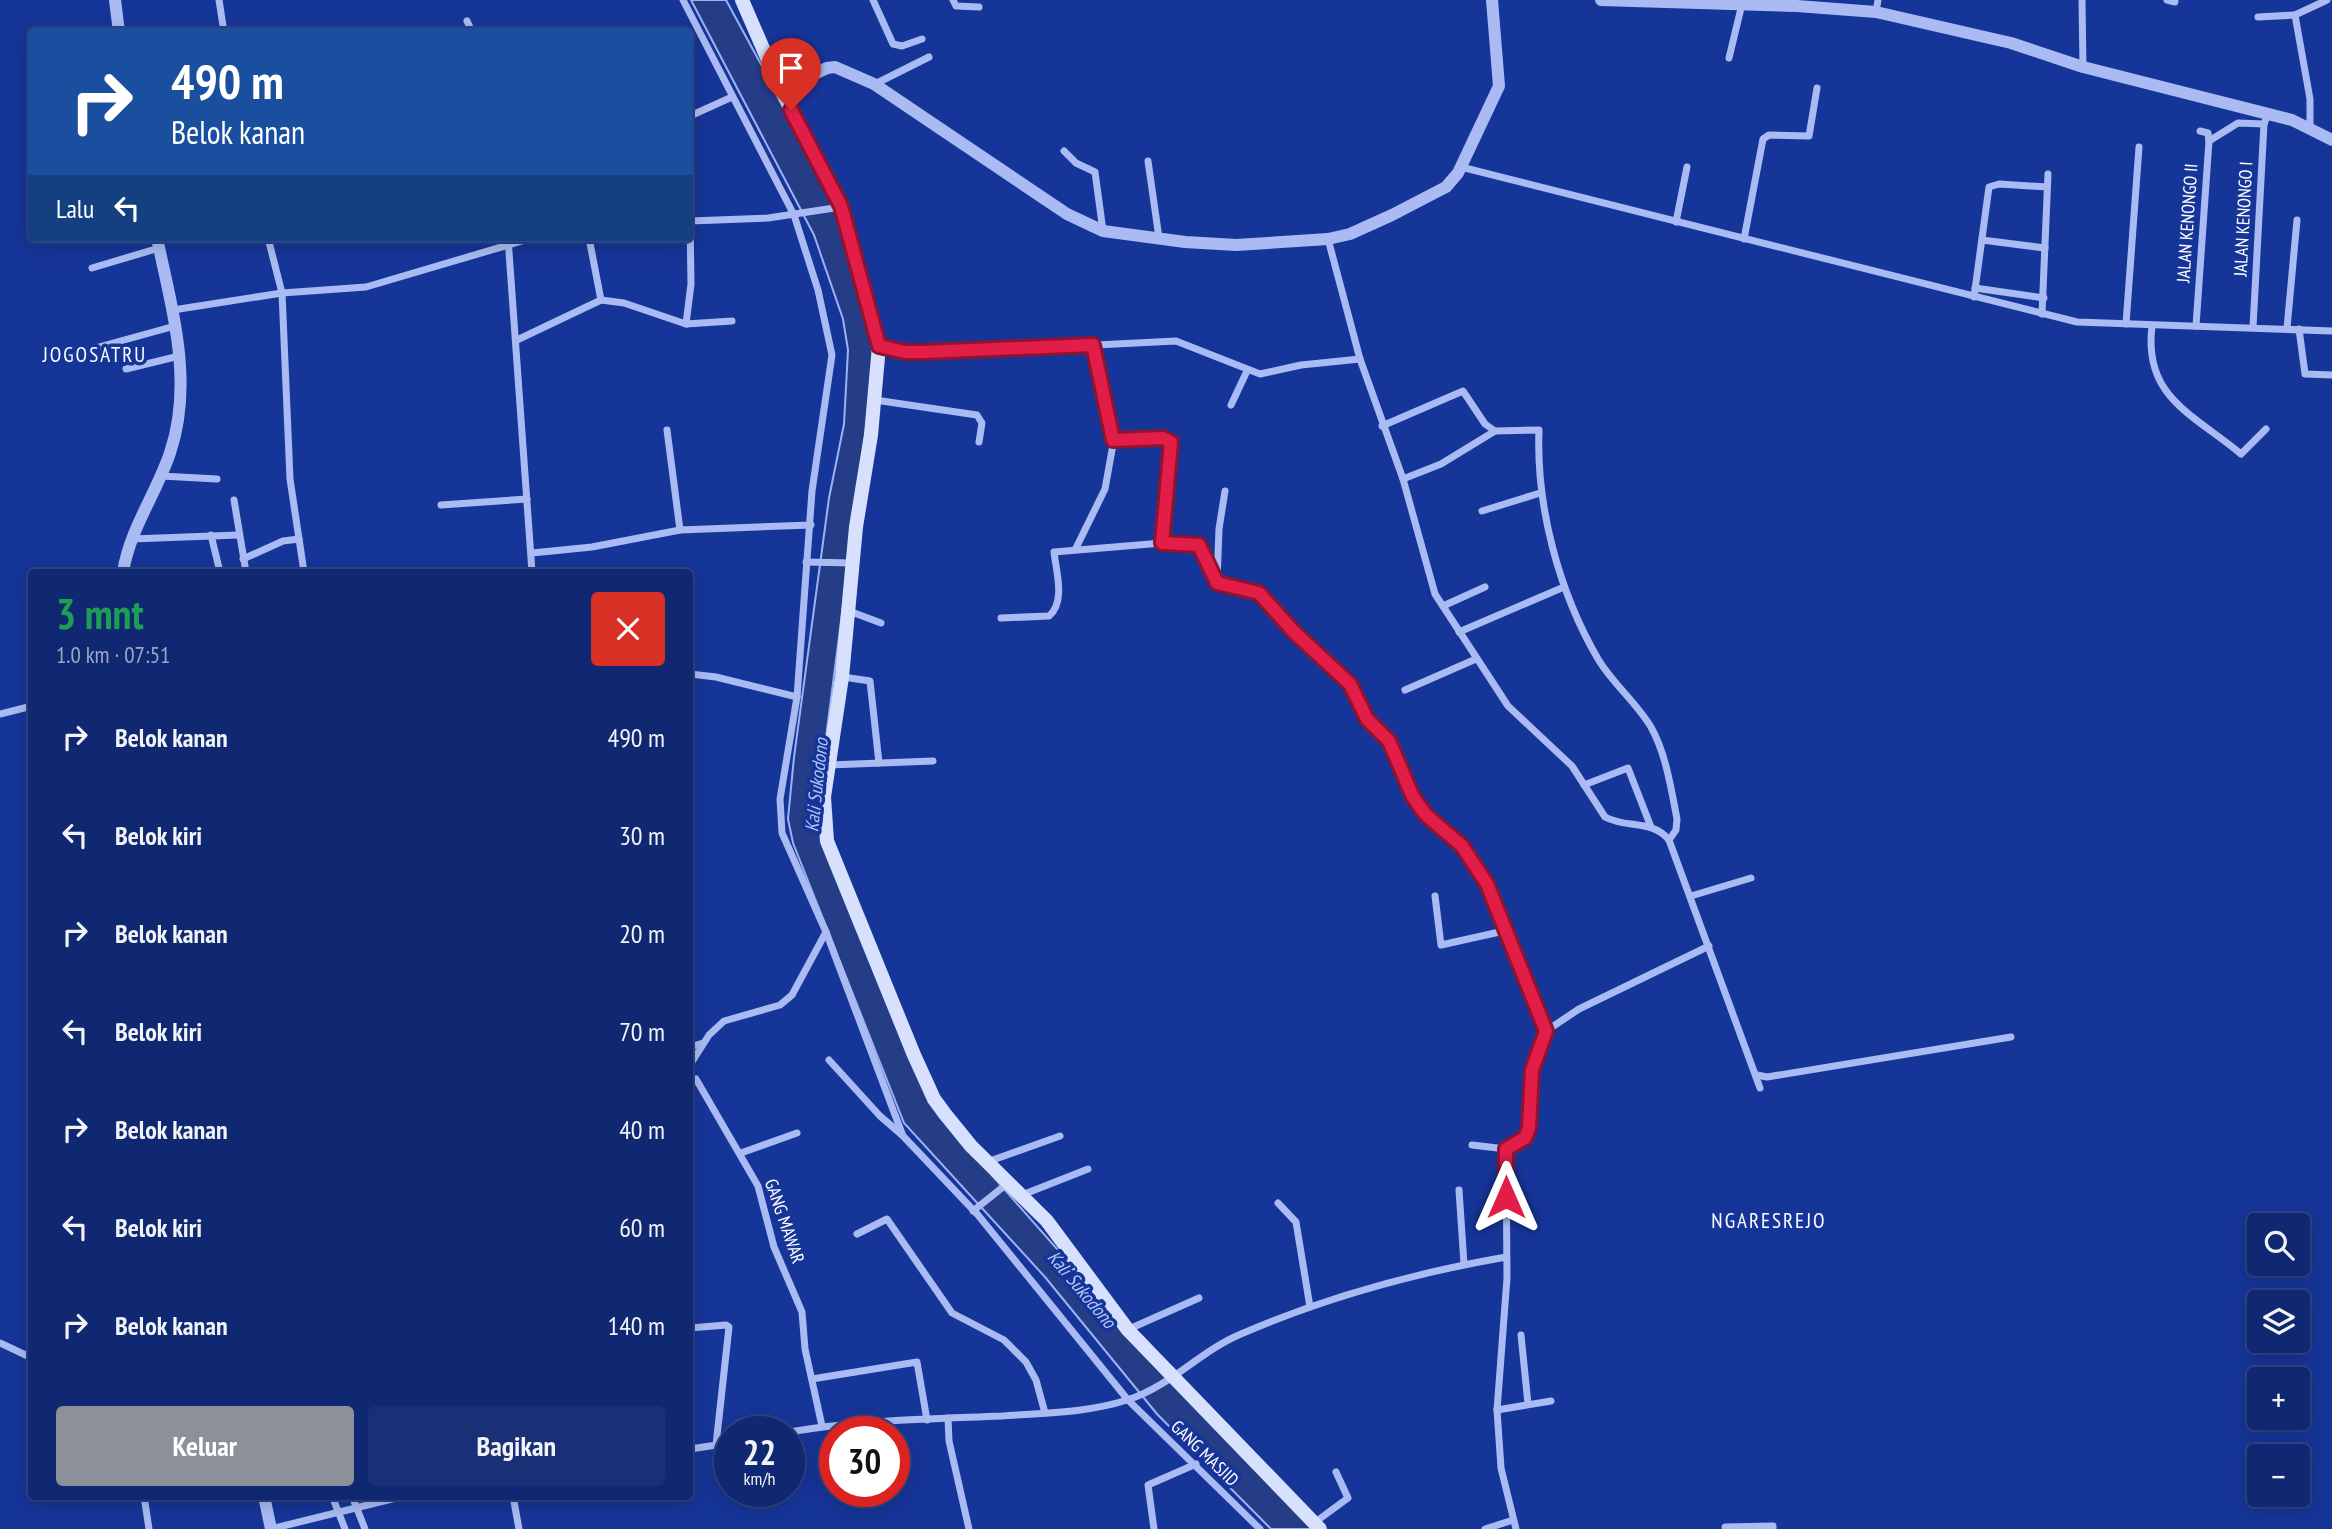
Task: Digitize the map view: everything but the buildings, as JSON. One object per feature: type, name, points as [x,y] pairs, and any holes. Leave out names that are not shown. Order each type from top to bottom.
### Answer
[{"type":"main road","points":[[742,0],[781,90],[839,207],[879,346],[851,563],[842,677],[828,765],[824,824],[838,869],[934,1099],[1006,1184],[1022,1195],[1047,1221],[1128,1330],[1317,1526]]},
{"type":"street","points":[[115,0],[118,28]]},
{"type":"street","points":[[219,0],[224,28]]},
{"type":"street","points":[[683,0],[732,97],[797,215],[818,290],[832,355],[813,491],[797,697],[780,799],[779,825],[827,936],[902,1136]]},
{"type":"street","points":[[873,0],[892,44],[902,46],[922,39]]},
{"type":"street","points":[[953,0],[959,7],[979,7]]},
{"type":"street","points":[[781,90],[819,71],[835,67],[874,84],[1067,214],[1103,231],[1236,245],[1330,244],[1446,187],[1461,167],[1499,86],[1492,0]]},
{"type":"street","points":[[1601,0],[1877,6],[2266,119],[2310,126],[2332,140]]},
{"type":"street","points":[[2082,0],[2083,66]]},
{"type":"street","points":[[2258,17],[2295,15],[2315,3],[2327,0]]},
{"type":"street","points":[[1729,58],[1734,2]]},
{"type":"street","points":[[2295,15],[2310,99],[2310,126]]},
{"type":"street","points":[[467,20],[470,28]]},
{"type":"street","points":[[874,84],[929,57]]},
{"type":"street","points":[[1744,239],[1763,139],[1769,135],[1810,135],[1817,88]]},
{"type":"street","points":[[693,115],[732,97]]},
{"type":"street","name":"JALAN KENONGO II","points":[[2196,326],[2209,141],[2238,123],[2266,119]]},
{"type":"street","name":"JALAN KENONGO I","points":[[2253,327],[2266,119]]},
{"type":"street","points":[[2200,131],[2208,133],[2209,141]]},
{"type":"street","points":[[2126,324],[2139,147]]},
{"type":"street","points":[[1065,151],[1076,163],[1095,172],[1103,231]]},
{"type":"street","points":[[1147,161],[1159,238]]},
{"type":"street","points":[[1461,167],[2077,322],[2332,331]]},
{"type":"street","points":[[1676,222],[1687,167]]},
{"type":"street","points":[[2042,314],[2048,174]]},
{"type":"street","points":[[1974,297],[1990,187],[1999,184],[2047,187]]},
{"type":"street","points":[[693,221],[797,215],[839,207]]},
{"type":"street","points":[[2287,328],[2297,220]]},
{"type":"street","points":[[1982,240],[2045,248]]},
{"type":"street","points":[[269,242],[282,293],[290,479],[303,569]]},
{"type":"street","points":[[173,310],[282,293],[366,287],[505,242]]},
{"type":"street","points":[[508,242],[533,569]]},
{"type":"street","points":[[590,242],[601,300]]},
{"type":"street","points":[[686,324],[691,284],[690,242]]},
{"type":"street","points":[[92,268],[158,243],[173,310],[179,356],[181,408],[169,456],[132,539],[124,569]]},
{"type":"street","points":[[1330,244],[1360,359],[1403,479],[1435,594],[1508,706],[1566,759],[1605,817],[1651,827],[1662,831],[1669,840],[1759,1082],[1767,1077],[2011,1037]]},
{"type":"street","points":[[1975,288],[2044,298]]},
{"type":"street","points":[[517,340],[601,300],[624,303],[686,324],[732,321]]},
{"type":"street","points":[[78,353],[175,326]]},
{"type":"street","points":[[2152,326],[2149,351],[2153,369],[2164,391],[2241,454],[2266,429]]},
{"type":"street","points":[[2299,329],[2305,374],[2332,375]]},
{"type":"street","points":[[879,346],[905,352],[934,352],[1176,341],[1192,345],[1247,371],[1260,374],[1301,365],[1360,359]]},
{"type":"street","points":[[1076,548],[1105,489],[1113,440],[1093,345]]},
{"type":"street","points":[[126,369],[179,356]]},
{"type":"street","points":[[1231,405],[1247,371]]},
{"type":"street","points":[[1382,426],[1463,391],[1485,424],[1495,431]]},
{"type":"street","points":[[874,400],[978,415],[982,423],[979,442]]},
{"type":"street","points":[[667,430],[680,530]]},
{"type":"street","points":[[1403,479],[1441,464],[1495,431],[1539,430],[1540,493],[1564,587],[1597,656],[1650,726],[1658,743],[1677,819],[1676,830],[1669,840]]},
{"type":"street","points":[[1113,440],[1163,438],[1171,442],[1162,543]]},
{"type":"street","points":[[160,476],[217,479]]},
{"type":"street","points":[[1217,583],[1219,529],[1225,491]]},
{"type":"street","points":[[1482,511],[1540,493]]},
{"type":"street","points":[[441,505],[527,499]]},
{"type":"street","points":[[234,500],[245,569]]},
{"type":"street","points":[[532,552],[592,547],[680,530],[811,525]]},
{"type":"street","points":[[211,535],[219,569]]},
{"type":"street","points":[[132,539],[238,535]]},
{"type":"street","points":[[243,559],[283,541],[299,539]]},
{"type":"street","points":[[1001,618],[1049,616],[1054,612],[1059,596],[1054,552],[1076,548],[1162,543],[1199,545],[1217,583]]},
{"type":"street","points":[[806,562],[816,560],[851,563]]},
{"type":"street","points":[[1217,583],[1259,593],[1294,632],[1343,674],[1367,719],[1389,741],[1413,797],[1426,815],[1462,846],[1487,884],[1546,1031]]},
{"type":"street","points":[[1443,606],[1485,587]]},
{"type":"street","points":[[1459,632],[1564,587]]},
{"type":"street","points":[[847,611],[881,623]]},
{"type":"street","points":[[1405,690],[1476,659]]},
{"type":"street","points":[[693,674],[716,677],[797,697]]},
{"type":"street","points":[[842,677],[870,681],[879,763]]},
{"type":"street","points":[[0,715],[28,707]]},
{"type":"street","points":[[828,765],[933,761]]},
{"type":"street","points":[[1584,785],[1628,768],[1651,827]]},
{"type":"street","points":[[1691,896],[1751,878]]},
{"type":"street","points":[[1435,896],[1440,945],[1504,931]]},
{"type":"street","points":[[693,1060],[704,1042],[724,1021],[780,1005],[792,995],[827,936]]},
{"type":"street","points":[[1472,1145],[1506,1149],[1525,1138],[1529,1128],[1532,1070],[1546,1031],[1579,1009],[1709,946]]},
{"type":"street","points":[[693,1045],[704,1042]]},
{"type":"street","name":"GANG MASJID","points":[[829,1060],[880,1116],[975,1209],[1131,1398],[1260,1529]]},
{"type":"street","name":"GANG MAWAR","points":[[693,1082],[741,1153],[758,1186],[774,1247],[802,1312],[820,1416]]},
{"type":"street","points":[[741,1153],[797,1133]]},
{"type":"street","points":[[987,1163],[1060,1136]]},
{"type":"street","points":[[1506,1149],[1507,1278],[1497,1410],[1501,1468],[1516,1529]]},
{"type":"street","points":[[1022,1195],[1088,1169]]},
{"type":"street","points":[[975,1209],[1006,1184]]},
{"type":"street","points":[[1459,1190],[1464,1264]]},
{"type":"street","points":[[1278,1203],[1296,1222],[1310,1307]]},
{"type":"street","points":[[857,1234],[887,1219],[952,1313],[1004,1340],[1026,1362],[1036,1380],[1045,1413]]},
{"type":"street","points":[[910,1421],[1045,1413],[1131,1398],[1174,1379],[1230,1340],[1310,1307],[1369,1287],[1464,1264],[1506,1257]]},
{"type":"street","points":[[1128,1330],[1199,1298]]},
{"type":"street","points":[[693,1328],[729,1327],[719,1416]]},
{"type":"street","points":[[1521,1335],[1528,1404]]},
{"type":"street","points":[[0,1343],[28,1356]]},
{"type":"street","points":[[812,1380],[917,1362],[927,1420]]},
{"type":"street","points":[[1497,1410],[1550,1401]]},
{"type":"street","points":[[948,1418],[949,1441],[969,1529]]},
{"type":"street","points":[[693,1450],[714,1446]]},
{"type":"street","points":[[1154,1529],[1148,1485],[1196,1464]]},
{"type":"street","points":[[1317,1526],[1348,1498],[1336,1472]]},
{"type":"street","points":[[145,1500],[149,1529]]},
{"type":"street","points":[[265,1500],[271,1529],[387,1500]]},
{"type":"street","points":[[334,1500],[345,1529]]},
{"type":"street","points":[[352,1500],[352,1508],[365,1529]]},
{"type":"street","points":[[514,1500],[519,1529]]},
{"type":"street","points":[[1485,1529],[1513,1520]]},
{"type":"street","points":[[1724,1527],[1773,1526],[1773,1529]]},
{"type":"water","name":"Kali Sukodono","points":[[691,0],[726,0],[832,195],[876,350],[824,753],[821,828],[934,1105],[975,1156],[1080,1275],[1313,1529],[1271,1529],[1157,1414],[1045,1277],[904,1123],[793,843],[788,819],[829,498],[844,424],[848,350],[843,319],[814,235]]},
{"type":"district","name":"JOGOSATRU","points":[[95,354]]},
{"type":"district","name":"NGARESREJO","points":[[1769,1220]]},
{"type":"route","points":[[791,110],[841,206],[879,346],[905,352],[923,352],[1093,345],[1108,405],[1113,440],[1163,438],[1170,440],[1173,446],[1162,543],[1199,545],[1210,574],[1217,583],[1259,593],[1294,632],[1343,674],[1367,719],[1389,741],[1413,797],[1426,815],[1462,846],[1487,884],[1546,1031],[1532,1070],[1529,1128],[1525,1138],[1506,1149],[1506,1197]]}]
